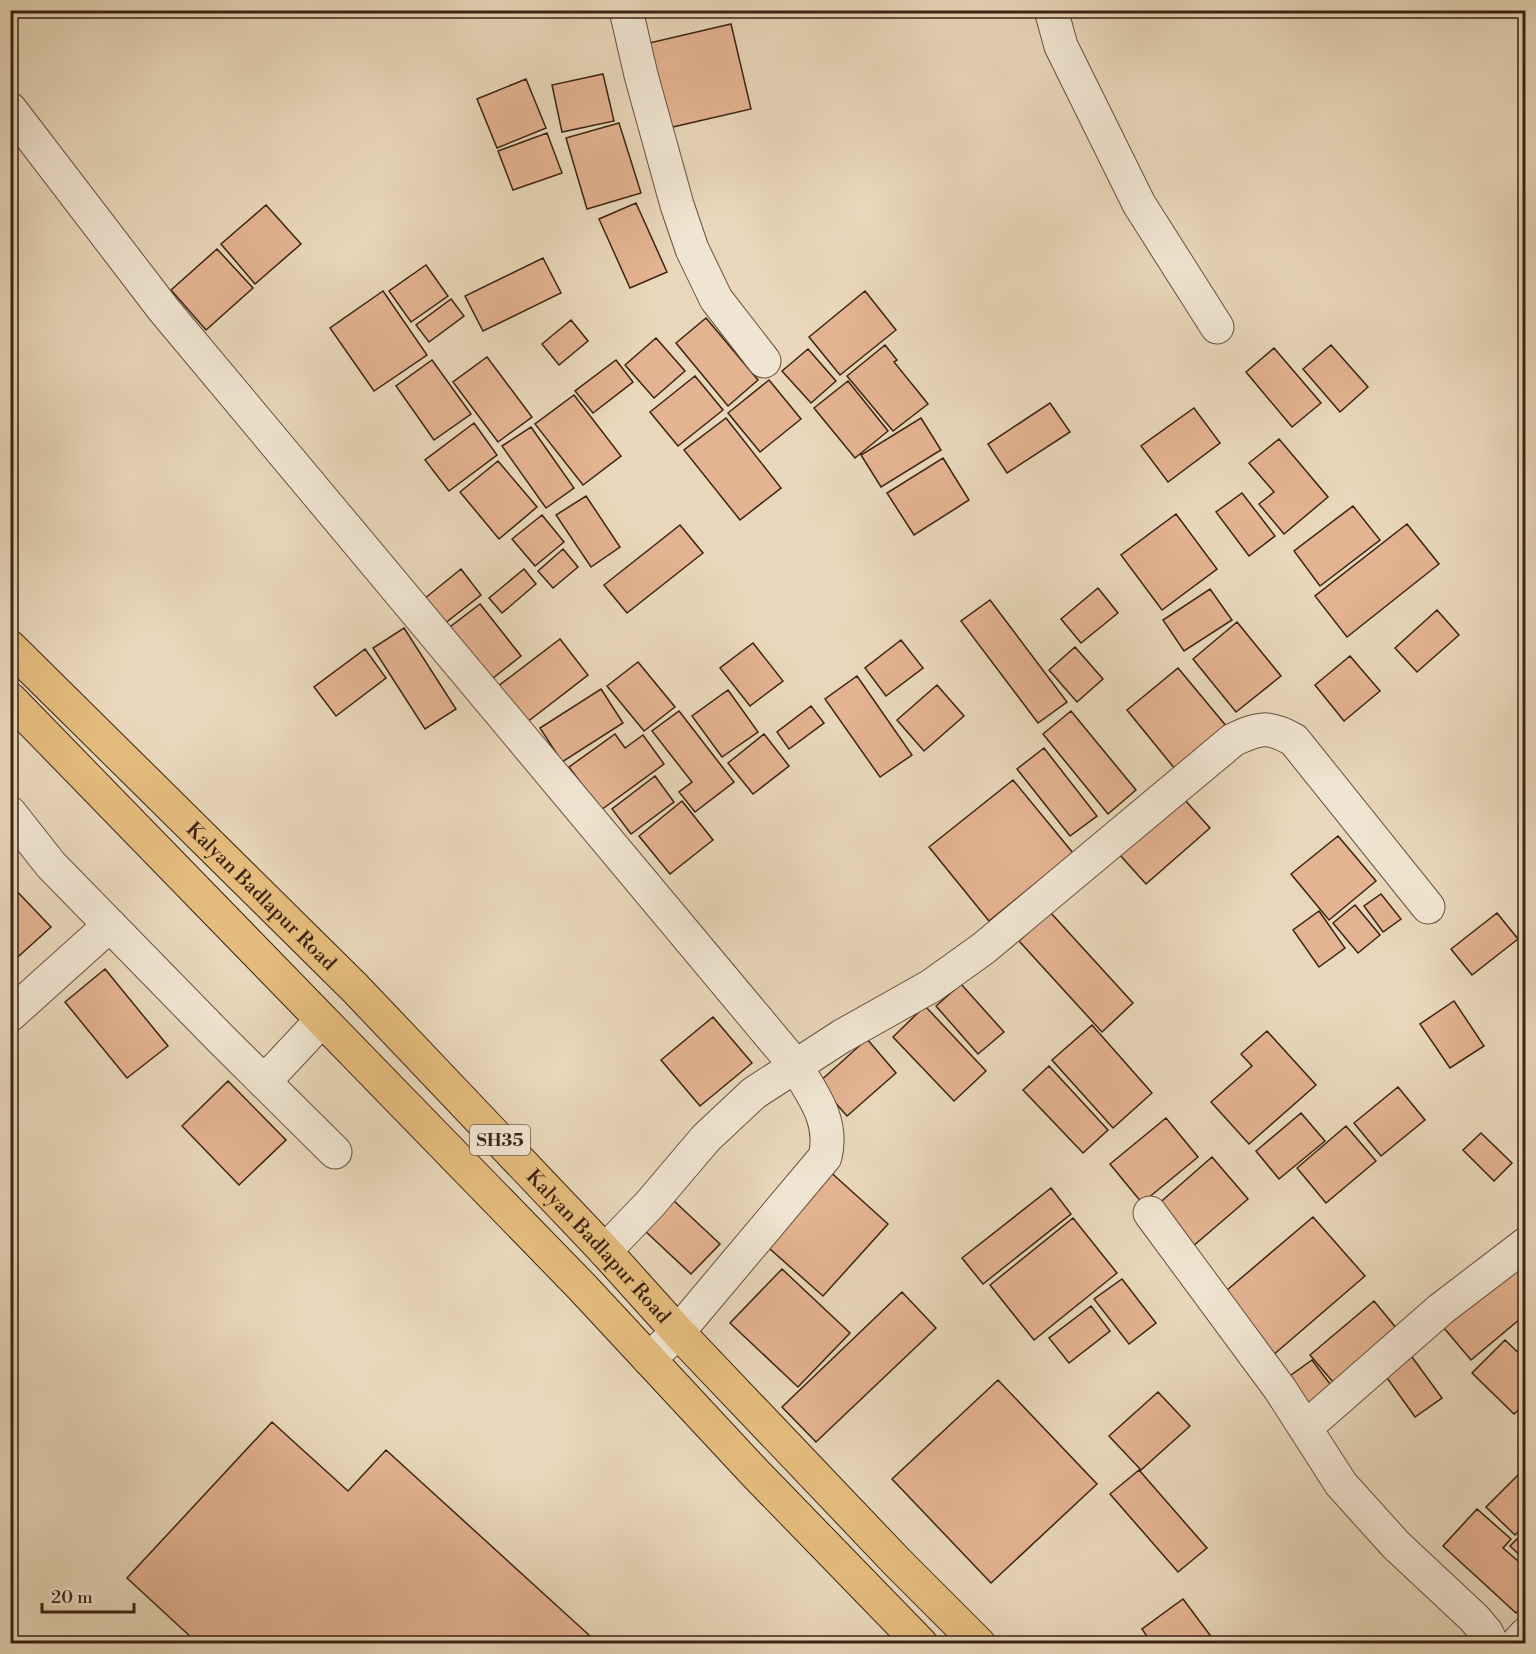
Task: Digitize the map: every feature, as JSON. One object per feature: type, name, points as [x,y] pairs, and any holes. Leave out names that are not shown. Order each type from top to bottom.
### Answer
[{"type":"main road","name":"Kalyan Badlapur Road","points":[[10,647],[355,988],[605,1251],[678,1332],[898,1563],[979,1644]]},
{"type":"main road","name":"Kalyan Badlapur Road","points":[[10,699],[582,1287],[755,1473],[921,1644]]},
{"type":"main road","points":[[399,1101],[431,1068]]},
{"type":"street","points":[[626,10],[659,140],[692,249],[716,298],[764,361]]},
{"type":"street","points":[[1051,10],[1061,46],[1139,204],[1217,327]]},
{"type":"street","points":[[10,109],[164,310],[795,1065],[818,1103],[826,1123],[829,1142],[825,1157],[678,1332],[648,1359]]},
{"type":"street","points":[[605,1251],[650,1204],[706,1138],[754,1093],[842,1036],[931,986],[984,948],[1233,740],[1255,730],[1278,731],[1294,740],[1428,907]]},
{"type":"street","points":[[10,813],[51,864],[335,1152]]},
{"type":"street","points":[[10,1015],[110,925]]},
{"type":"street","points":[[264,1082],[321,1021]]},
{"type":"street","points":[[1150,1213],[1280,1389],[1341,1484],[1396,1545],[1474,1618],[1492,1644]]},
{"type":"street","points":[[1305,1428],[1441,1309],[1526,1244]]},
{"type":"street","points":[[1517,1644],[1526,1634]]},
{"type":"building","points":[[731,24],[751,109],[664,129],[645,44]]},
{"type":"building","points":[[603,74],[614,121],[562,132],[552,85]]},
{"type":"building","points":[[526,79],[546,128],[497,148],[477,99]]},
{"type":"building","points":[[619,123],[641,193],[587,209],[566,138]]},
{"type":"building","points":[[547,133],[562,173],[513,190],[498,151]]},
{"type":"building","points":[[636,203],[667,272],[630,288],[599,219]]},
{"type":"building","points":[[266,205],[301,244],[255,284],[221,244]]},
{"type":"building","points":[[217,249],[253,288],[206,330],[171,290]]},
{"type":"building","points":[[543,258],[561,293],[483,331],[465,296]]},
{"type":"building","points":[[426,265],[448,296],[411,322],[389,291]]},
{"type":"building","points":[[383,291],[427,355],[374,391],[330,328]]},
{"type":"building","points":[[865,291],[896,330],[840,375],[809,337]]},
{"type":"building","points":[[451,299],[464,316],[429,342],[416,325]]},
{"type":"building","points":[[706,318],[758,380],[728,406],[676,343]]},
{"type":"building","points":[[571,320],[588,341],[559,365],[542,344]]},
{"type":"building","points":[[656,338],[685,371],[654,398],[625,365]]},
{"type":"building","points":[[885,345],[897,360],[894,362],[928,404],[893,431],[847,376]]},
{"type":"building","points":[[1331,345],[1368,387],[1340,412],[1303,369]]},
{"type":"building","points":[[1274,348],[1321,403],[1292,427],[1246,372]]},
{"type":"building","points":[[808,349],[836,381],[811,403],[782,371]]},
{"type":"building","points":[[487,357],[532,417],[498,442],[453,382]]},
{"type":"building","points":[[432,360],[471,414],[434,440],[396,386]]},
{"type":"building","points":[[616,360],[633,382],[593,413],[575,391]]},
{"type":"building","points":[[695,376],[723,410],[678,446],[650,412]]},
{"type":"building","points":[[769,380],[801,419],[760,452],[728,413]]},
{"type":"building","points":[[848,381],[888,431],[855,458],[814,408]]},
{"type":"building","points":[[574,395],[621,456],[583,485],[535,424]]},
{"type":"building","points":[[1050,403],[1070,432],[1007,473],[988,444]]},
{"type":"building","points":[[1194,408],[1220,443],[1168,482],[1141,446]]},
{"type":"building","points":[[726,418],[781,488],[740,520],[684,450]]},
{"type":"building","points":[[921,418],[941,450],[881,487],[861,455]]},
{"type":"building","points":[[474,423],[497,455],[449,491],[425,460]]},
{"type":"building","points":[[531,427],[574,488],[546,508],[502,446]]},
{"type":"building","points":[[1279,439],[1328,497],[1284,534],[1259,504],[1274,492],[1249,463]]},
{"type":"building","points":[[943,458],[969,500],[914,535],[887,493]]},
{"type":"building","points":[[498,461],[537,507],[499,539],[460,492]]},
{"type":"building","points":[[1242,493],[1275,536],[1249,556],[1216,512]]},
{"type":"building","points":[[586,496],[620,547],[591,567],[556,515]]},
{"type":"building","points":[[1353,506],[1380,540],[1320,586],[1294,551]]},
{"type":"building","points":[[1176,514],[1217,569],[1162,610],[1121,555]]},
{"type":"building","points":[[542,515],[564,542],[535,566],[512,539]]},
{"type":"building","points":[[1407,524],[1439,564],[1347,637],[1315,596]]},
{"type":"building","points":[[680,525],[703,553],[627,613],[604,585]]},
{"type":"building","points":[[563,549],[578,567],[553,588],[538,571]]},
{"type":"building","points":[[461,569],[481,595],[444,624],[424,599]]},
{"type":"building","points":[[524,569],[536,584],[502,613],[489,598]]},
{"type":"building","points":[[1098,588],[1118,613],[1081,643],[1061,619]]},
{"type":"building","points":[[1210,589],[1232,620],[1184,651],[1163,620]]},
{"type":"building","points":[[990,600],[1067,702],[1038,723],[961,621]]},
{"type":"building","points":[[480,604],[521,656],[488,682],[446,630]]},
{"type":"building","points":[[1437,610],[1459,635],[1417,672],[1395,648]]},
{"type":"building","points":[[1237,622],[1281,676],[1236,712],[1193,659]]},
{"type":"building","points":[[404,628],[456,709],[425,729],[373,648]]},
{"type":"building","points":[[560,639],[588,675],[522,726],[493,690]]},
{"type":"building","points":[[901,640],[923,668],[886,696],[865,668]]},
{"type":"building","points":[[753,643],[783,681],[750,706],[720,668]]},
{"type":"building","points":[[1075,647],[1103,679],[1077,702],[1049,670]]},
{"type":"building","points":[[365,649],[386,678],[336,716],[314,687]]},
{"type":"building","points":[[1350,656],[1380,691],[1344,721],[1315,685]]},
{"type":"building","points":[[638,662],[675,707],[644,731],[607,686]]},
{"type":"building","points":[[1178,668],[1227,727],[1175,769],[1127,710]]},
{"type":"building","points":[[857,676],[912,755],[880,777],[825,699]]},
{"type":"building","points":[[937,685],[964,716],[924,751],[897,720]]},
{"type":"building","points":[[601,689],[623,723],[562,762],[540,728]]},
{"type":"building","points":[[728,690],[758,732],[722,757],[692,716]]},
{"type":"building","points":[[811,706],[824,723],[789,749],[777,732]]},
{"type":"building","points":[[679,711],[734,782],[695,812],[679,792],[692,782],[652,731]]},
{"type":"building","points":[[1071,711],[1136,790],[1108,814],[1043,734]]},
{"type":"building","points":[[615,734],[625,748],[643,735],[664,764],[601,810],[569,767]]},
{"type":"building","points":[[764,734],[789,766],[753,794],[728,763]]},
{"type":"building","points":[[1044,748],[1097,816],[1070,836],[1017,769]]},
{"type":"building","points":[[655,776],[674,802],[631,834],[612,809]]},
{"type":"building","points":[[1013,780],[1073,853],[989,921],[929,847]]},
{"type":"building","points":[[1183,798],[1210,828],[1146,884],[1119,854]]},
{"type":"building","points":[[682,801],[713,840],[670,874],[639,836]]},
{"type":"building","points":[[1338,836],[1376,881],[1329,920],[1291,874]]},
{"type":"building","points":[[10,884],[51,927],[10,964]]},
{"type":"building","points":[[1381,894],[1401,919],[1383,932],[1364,906]]},
{"type":"building","points":[[1355,905],[1380,935],[1358,953],[1333,923]]},
{"type":"building","points":[[1319,911],[1345,948],[1319,967],[1293,930]]},
{"type":"building","points":[[1050,912],[1133,1003],[1102,1032],[1019,941]]},
{"type":"building","points":[[1497,913],[1518,939],[1472,975],[1451,949]]},
{"type":"building","points":[[105,969],[168,1046],[127,1078],[65,1002]]},
{"type":"building","points":[[961,984],[1004,1032],[978,1054],[936,1006]]},
{"type":"building","points":[[1454,1001],[1484,1046],[1450,1068],[1420,1024]]},
{"type":"building","points":[[925,1006],[986,1071],[954,1101],[893,1037]]},
{"type":"building","points":[[713,1017],[752,1063],[700,1106],[661,1060]]},
{"type":"building","points":[[1092,1025],[1152,1093],[1113,1128],[1052,1060]]},
{"type":"building","points":[[1267,1031],[1316,1085],[1249,1144],[1211,1102],[1252,1066],[1241,1054]]},
{"type":"building","points":[[867,1039],[896,1073],[847,1116],[818,1083]]},
{"type":"building","points":[[1049,1066],[1108,1130],[1083,1153],[1023,1090]]},
{"type":"building","points":[[228,1081],[286,1140],[239,1185],[182,1126]]},
{"type":"building","points":[[1398,1087],[1425,1120],[1381,1156],[1354,1123]]},
{"type":"building","points":[[1301,1113],[1325,1141],[1279,1179],[1256,1151]]},
{"type":"building","points":[[1166,1118],[1198,1157],[1142,1203],[1110,1164]]},
{"type":"building","points":[[1346,1126],[1376,1161],[1326,1203],[1297,1168]]},
{"type":"building","points":[[1481,1133],[1512,1163],[1494,1181],[1463,1150]]},
{"type":"building","points":[[1212,1157],[1248,1199],[1192,1247],[1156,1206]]},
{"type":"building","points":[[826,1168],[888,1224],[823,1296],[761,1241]]},
{"type":"building","points":[[1051,1188],[1071,1214],[983,1284],[962,1258]]},
{"type":"building","points":[[673,1200],[720,1244],[691,1274],[644,1230]]},
{"type":"building","points":[[1313,1217],[1365,1276],[1272,1356],[1220,1296]]},
{"type":"building","points":[[1073,1218],[1117,1273],[1034,1340],[990,1285]]},
{"type":"building","points":[[1516,1257],[1526,1268],[1526,1314],[1471,1360],[1438,1321]]},
{"type":"building","points":[[782,1269],[850,1333],[798,1387],[730,1323]]},
{"type":"building","points":[[1122,1279],[1156,1323],[1129,1344],[1094,1299]]},
{"type":"building","points":[[902,1292],[936,1328],[816,1442],[782,1407]]},
{"type":"building","points":[[1374,1301],[1397,1329],[1333,1382],[1310,1355]]},
{"type":"building","points":[[1091,1306],[1110,1331],[1069,1363],[1049,1338]]},
{"type":"building","points":[[1505,1340],[1526,1360],[1526,1403],[1514,1414],[1472,1373]]},
{"type":"building","points":[[1412,1357],[1442,1398],[1415,1417],[1385,1375]]},
{"type":"building","points":[[1312,1360],[1333,1388],[1301,1411],[1280,1383]]},
{"type":"building","points":[[998,1380],[1097,1484],[991,1583],[892,1479]]},
{"type":"building","points":[[1158,1392],[1190,1426],[1141,1470],[1109,1436]]},
{"type":"building","points":[[272,1422],[348,1491],[386,1450],[589,1635],[581,1644],[189,1644],[193,1639],[127,1578]]},
{"type":"building","points":[[1139,1470],[1207,1548],[1178,1572],[1110,1494]]},
{"type":"building","points":[[1520,1473],[1526,1479],[1526,1524],[1515,1535],[1486,1507]]},
{"type":"building","points":[[1477,1509],[1511,1539],[1503,1548],[1526,1568],[1526,1603],[1516,1613],[1443,1546]]},
{"type":"building","points":[[1526,1530],[1526,1561],[1510,1546]]},
{"type":"building","points":[[1183,1599],[1210,1635],[1198,1644],[1152,1644],[1142,1629]]}]
